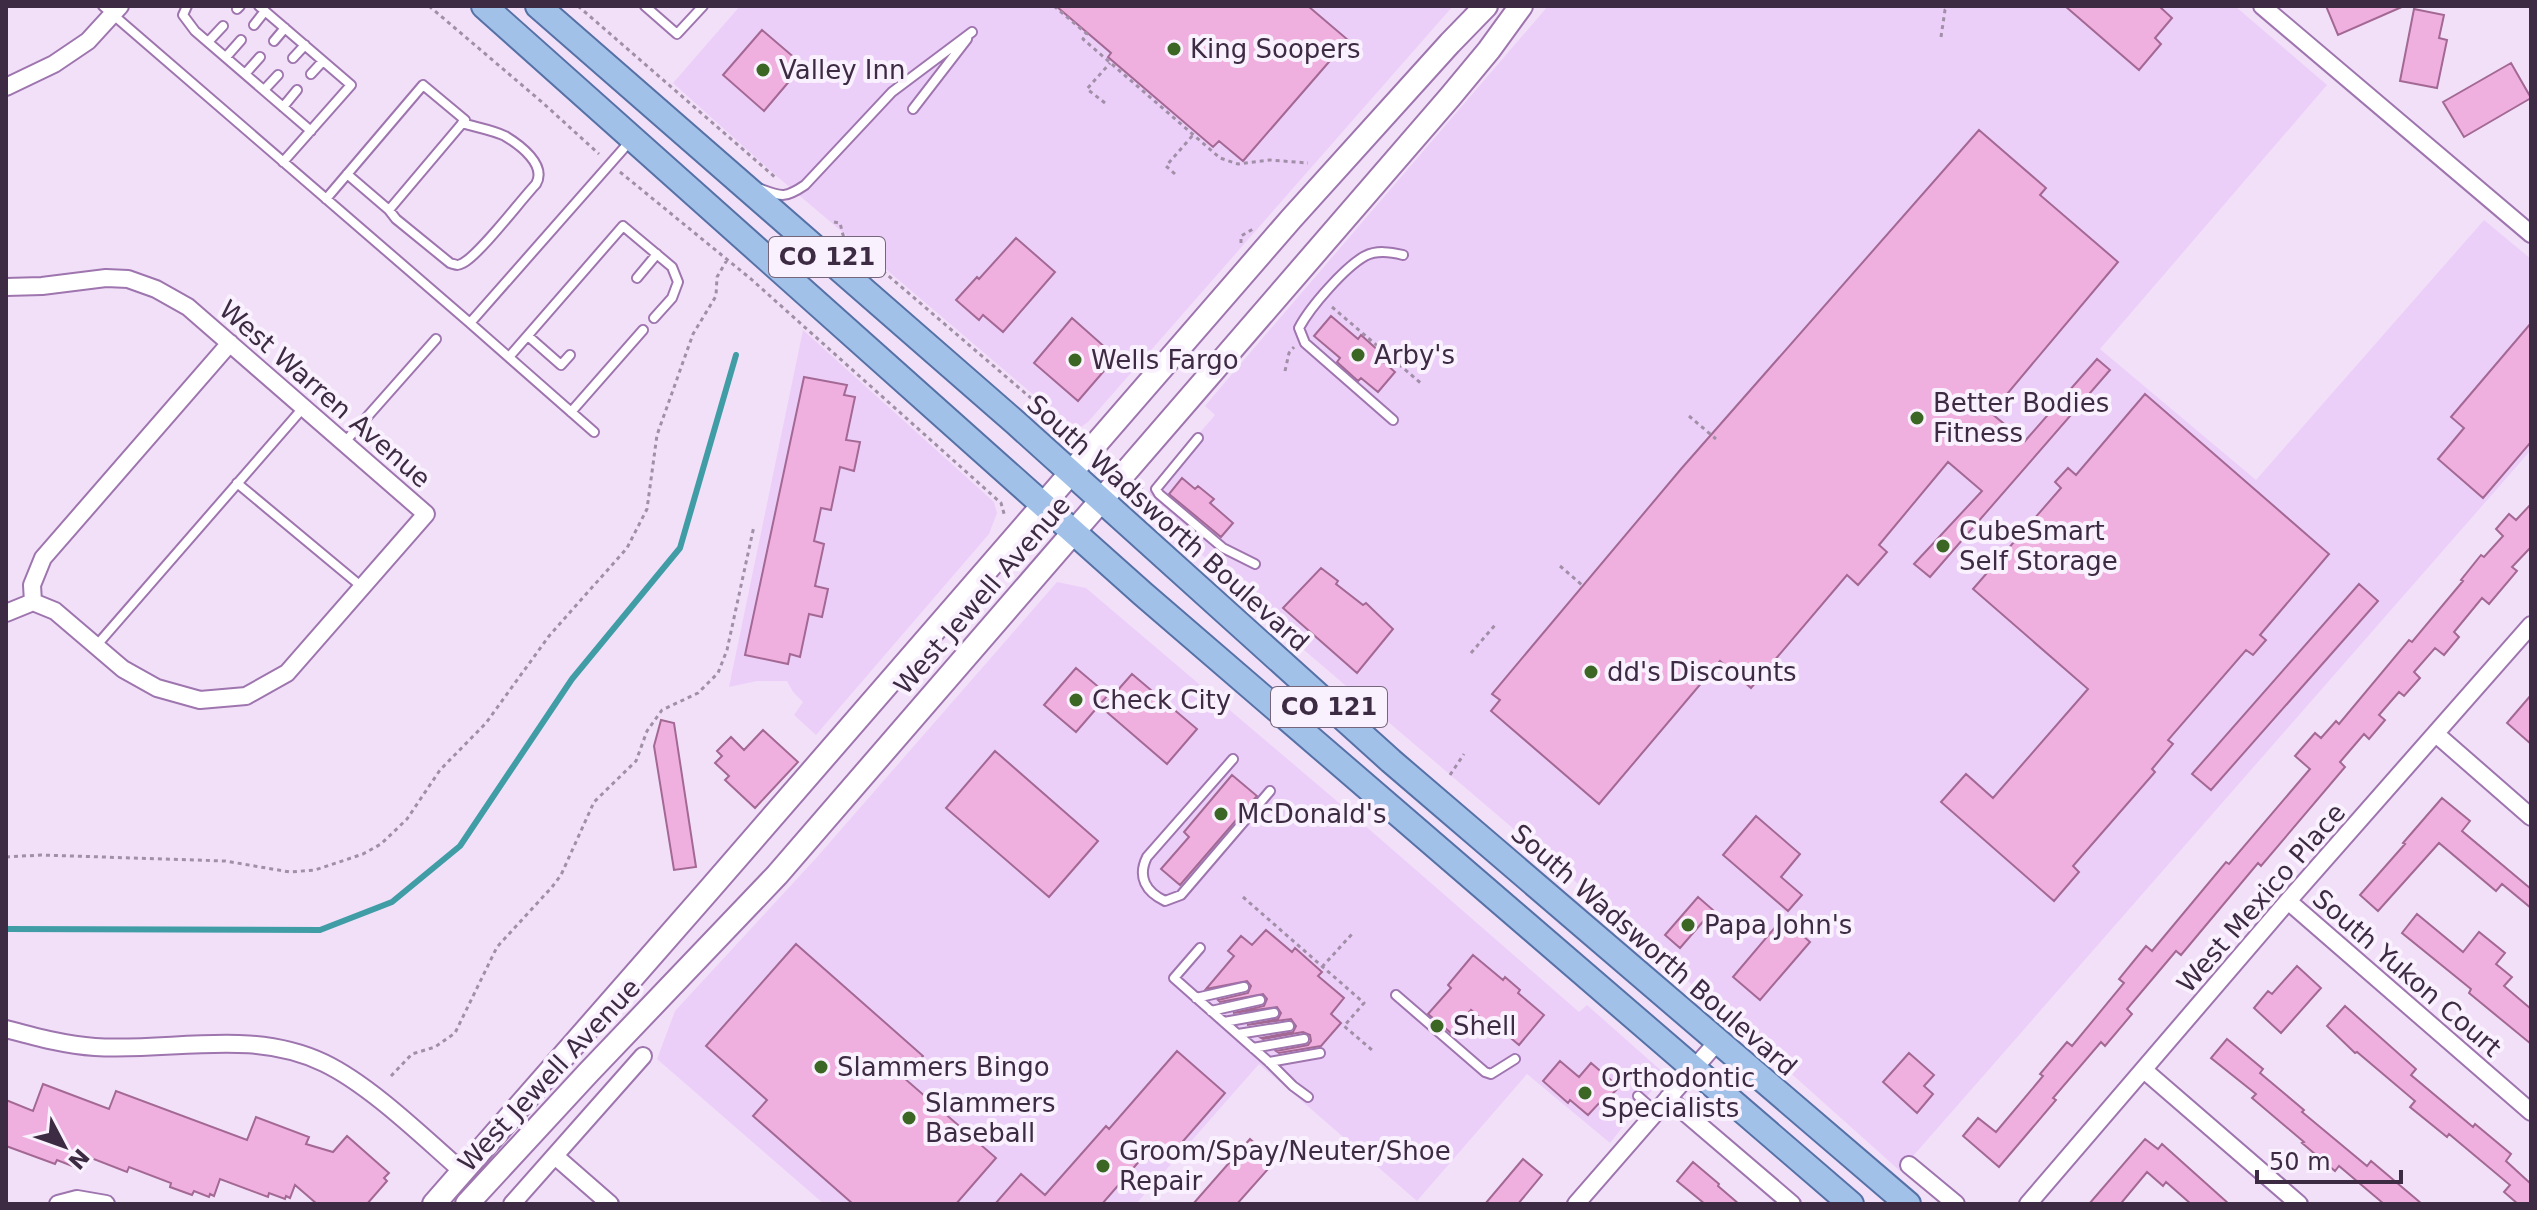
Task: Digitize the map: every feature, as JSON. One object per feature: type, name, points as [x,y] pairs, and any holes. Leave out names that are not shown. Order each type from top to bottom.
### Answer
[{"type":"main road","name":"CO 121","points":[[484,6],[1073,532],[1851,1204]]},
{"type":"main road","name":"West Jewell Avenue","points":[[434,1204],[1291,219],[1486,6]]},
{"type":"main road","name":"West Jewell Avenue","points":[[467,1204],[777,875],[1450,97],[1521,6]]},
{"type":"main road","name":"South Wadsworth Boulevard","points":[[540,7],[1070,472],[1391,761],[1908,1204]]},
{"type":"street","points":[[2262,6],[2531,234]]},
{"type":"street","points":[[6,87],[54,64],[88,41],[112,9]]},
{"type":"street","name":"West Warren Avenue","points":[[6,287],[106,278],[128,279],[156,289],[188,307],[426,514],[287,673],[246,696],[200,700],[157,688],[123,669],[55,611],[33,602]]},
{"type":"street","points":[[6,613],[33,602],[32,585],[43,558],[230,343]]},
{"type":"street","name":"West Mexico Place","points":[[2028,1204],[2288,901],[2531,625]]},
{"type":"street","points":[[2436,734],[2531,817]]},
{"type":"street","name":"South Yukon Court","points":[[2288,901],[2531,1112]]},
{"type":"street","points":[[6,1029],[59,1043],[97,1047],[252,1044],[289,1050],[324,1062],[358,1083],[462,1171]]},
{"type":"street","points":[[1576,1204],[1718,1041]]},
{"type":"street","points":[[512,1204],[643,1056]]},
{"type":"street","points":[[2144,1070],[2299,1204]]},
{"type":"street","points":[[1668,1098],[1792,1204]]},
{"type":"street","points":[[555,1156],[610,1204]]},
{"type":"street","points":[[1909,1165],[1956,1204]]},
{"type":"street","points":[[58,1204],[77,1199],[106,1204]]},
{"type":"lane","points":[[187,6],[183,15],[195,31],[311,131]]},
{"type":"lane","points":[[645,6],[677,34],[703,6]]},
{"type":"lane","points":[[254,25],[262,8],[351,85],[283,162]]},
{"type":"lane","points":[[112,9],[594,432]]},
{"type":"lane","points":[[208,42],[223,26]]},
{"type":"lane","points":[[274,41],[285,28]]},
{"type":"lane","points":[[726,169],[780,196],[792,194],[805,185],[892,92],[972,32],[913,109]]},
{"type":"lane","points":[[226,57],[241,40]]},
{"type":"lane","points":[[293,58],[305,45]]},
{"type":"lane","points":[[245,74],[260,57]]},
{"type":"lane","points":[[311,74],[323,61]]},
{"type":"lane","points":[[264,90],[278,75]]},
{"type":"lane","points":[[326,199],[423,85],[465,120],[389,210]]},
{"type":"lane","points":[[283,107],[297,90]]},
{"type":"lane","points":[[347,174],[450,263],[457,265],[464,262],[540,178],[537,165],[530,156],[503,135],[462,123]]},
{"type":"lane","points":[[470,323],[632,139]]},
{"type":"lane","points":[[509,357],[623,226],[672,267],[678,282],[672,298],[654,318]]},
{"type":"lane","points":[[1393,420],[1301,338],[1299,328],[1341,277],[1364,257],[1383,252],[1403,255]]},
{"type":"lane","points":[[637,278],[657,254]]},
{"type":"lane","points":[[571,412],[643,330]]},
{"type":"lane","points":[[528,336],[561,365],[570,355]]},
{"type":"lane","points":[[344,443],[436,339]]},
{"type":"lane","points":[[96,646],[303,407]]},
{"type":"lane","points":[[1198,438],[1156,489],[1223,548],[1255,564]]},
{"type":"lane","points":[[237,483],[362,587]]},
{"type":"lane","points":[[1233,759],[1147,857],[1142,873],[1152,893],[1165,901],[1181,895],[1270,791]]},
{"type":"lane","points":[[1200,948],[1174,978],[1308,1097]]},
{"type":"lane","points":[[1196,998],[1244,987]]},
{"type":"lane","points":[[1396,995],[1485,1072],[1497,1072],[1515,1059]]},
{"type":"lane","points":[[1211,1011],[1260,1000]]},
{"type":"lane","points":[[1224,1022],[1274,1013]]},
{"type":"lane","points":[[1238,1034],[1289,1026]]},
{"type":"lane","points":[[1253,1048],[1304,1039]]},
{"type":"lane","points":[[1269,1062],[1320,1053]]},
{"type":"lane","points":[[1638,1096],[1656,1112]]},
{"type":"path","points":[[429,6],[595,151]]},
{"type":"path","points":[[578,6],[778,179]]},
{"type":"path","points":[[1054,6],[1087,34],[1083,39],[1229,163],[1270,160],[1308,163]]},
{"type":"path","points":[[1941,37],[1948,6]]},
{"type":"path","points":[[1105,103],[1087,89],[1110,63]]},
{"type":"path","points":[[1175,174],[1166,166],[1193,135]]},
{"type":"path","points":[[619,172],[831,349],[1001,503],[1005,512],[1004,522]]},
{"type":"path","points":[[834,222],[840,223],[843,235],[849,242],[1065,432],[1083,430]]},
{"type":"path","points":[[6,857],[41,855],[225,861],[290,872],[340,864],[381,844],[407,819],[447,761],[486,723],[549,636],[627,548],[637,532],[647,509],[657,435],[693,334],[716,296],[717,277],[727,260]]},
{"type":"path","points":[[1324,315],[1331,307],[1423,385]]},
{"type":"path","points":[[1285,371],[1289,353],[1301,338]]},
{"type":"path","points":[[1689,416],[1716,439]]},
{"type":"path","points":[[1139,481],[1143,484],[1139,495],[1145,510],[1142,514]]},
{"type":"path","points":[[391,1076],[412,1054],[435,1047],[455,1033],[497,947],[561,875],[594,802],[636,761],[647,731],[662,710],[698,693],[718,673],[727,650],[754,526]]},
{"type":"path","points":[[1560,566],[1582,585]]},
{"type":"path","points":[[1471,653],[1495,625]]},
{"type":"path","points":[[1450,775],[1464,754]]},
{"type":"path","points":[[1243,897],[1364,1003],[1344,1026],[1372,1050]]},
{"type":"path","points":[[1322,967],[1352,934]]},
{"type":"shaded area","points":[[740,6],[1453,6],[1081,427],[1063,420],[773,173],[673,83]]},
{"type":"shaded area","points":[[1548,6],[2235,6],[2327,85],[2100,349],[2256,480],[2484,220],[2531,259],[2531,450],[1900,1171],[1611,912],[1250,604],[1254,599],[1140,502],[1215,415],[1205,406]]},
{"type":"shaded area","points":[[803,330],[994,502],[997,513],[989,534],[816,735],[794,715],[803,702],[787,681],[757,681],[729,687]]},
{"type":"shaded area","points":[[1057,582],[1086,588],[1579,1012],[1587,1005],[1665,1074],[1610,1143],[1527,1074],[1417,1201],[1259,1064],[1136,1204],[824,1204],[657,1059],[675,1011],[817,857]]},
{"type":"building","points":[[1056,6],[1308,6],[1348,40],[1243,161],[1219,141],[1213,147],[1108,57],[1111,53]]},
{"type":"building","points":[[2065,6],[2159,6],[2172,18],[2155,38],[2161,44],[2139,70]]},
{"type":"building","points":[[2326,6],[2404,6],[2338,35]]},
{"type":"building","points":[[2414,9],[2444,15],[2439,38],[2447,40],[2437,88],[2400,81]]},
{"type":"building","name":"Valley Inn","points":[[762,30],[803,65],[764,111],[723,75]]},
{"type":"building","points":[[2511,63],[2531,98],[2464,137],[2443,102]]},
{"type":"building","points":[[1979,130],[2046,188],[2040,195],[2118,262],[1991,413],[2025,441],[2097,359],[2110,370],[1930,577],[1914,564],[1982,491],[1948,462],[1879,545],[1887,552],[1858,585],[1847,575],[1751,688],[1720,661],[1599,804],[1491,711],[1500,700],[1492,694],[1681,469]]},
{"type":"building","points":[[1016,238],[1055,272],[1003,332],[983,315],[979,320],[956,300]]},
{"type":"building","name":"Arby's","points":[[1331,316],[1358,339],[1361,335],[1381,353],[1378,357],[1395,372],[1378,392],[1361,378],[1358,381],[1337,362],[1340,358],[1314,336]]},
{"type":"building","name":"Wells Fargo","points":[[1072,318],[1116,357],[1078,401],[1034,363]]},
{"type":"building","points":[[2531,323],[2531,442],[2483,498],[2438,459],[2464,428],[2451,417]]},
{"type":"building","points":[[804,377],[847,385],[844,395],[855,397],[846,440],[860,442],[854,471],[840,467],[831,510],[821,508],[814,541],[824,544],[815,586],[828,589],[822,617],[809,614],[800,657],[790,654],[788,664],[745,655]]},
{"type":"building","points":[[2145,394],[2329,554],[2260,635],[2266,640],[2253,655],[2246,650],[2168,740],[2173,744],[2152,769],[2155,772],[2073,866],[2079,872],[2054,901],[1941,802],[1966,774],[1993,798],[2088,689],[1973,589],[2061,488],[2055,482],[2068,468],[2076,475]]},
{"type":"building","points":[[1182,478],[1214,499],[1210,503],[1233,523],[1221,537],[1169,494]]},
{"type":"building","points":[[2531,504],[2531,547],[2512,567],[2517,571],[2489,604],[2482,598],[2454,632],[2459,637],[2444,655],[2435,648],[2414,672],[2420,678],[2404,696],[2399,692],[2379,715],[2385,720],[2369,739],[2364,734],[2340,762],[2345,767],[2261,866],[2258,863],[2181,955],[2176,951],[2127,1009],[2132,1014],[2105,1046],[2101,1042],[1999,1167],[1963,1136],[1978,1118],[1996,1132],[2067,1042],[2072,1046],[2124,983],[2119,979],[2146,946],[2152,951],[2226,862],[2229,864],[2310,769],[2295,756],[2315,733],[2321,738],[2336,721],[2339,724],[2409,640],[2412,642],[2481,555],[2484,557],[2503,536],[2496,529],[2509,514],[2516,520]]},
{"type":"building","points":[[1321,568],[1338,581],[1336,584],[1363,605],[1366,603],[1393,629],[1357,673],[1283,608]]},
{"type":"building","points":[[2359,584],[2378,601],[2211,790],[2192,774]]},
{"type":"building","name":"Check City","points":[[1076,668],[1108,695],[1076,732],[1044,705]]},
{"type":"building","points":[[1132,674],[1197,729],[1167,764],[1102,708]]},
{"type":"building","points":[[2531,695],[2531,744],[2507,723]]},
{"type":"building","points":[[661,720],[674,723],[696,867],[674,870],[654,746]]},
{"type":"building","points":[[763,730],[798,762],[755,808],[725,780],[729,776],[715,763],[722,756],[717,751],[731,737],[744,750]]},
{"type":"building","points":[[995,751],[1098,841],[1049,897],[946,808]]},
{"type":"building","name":"McDonald's","points":[[1232,775],[1257,796],[1180,885],[1161,869],[1189,837],[1184,832]]},
{"type":"building","points":[[2442,798],[2470,821],[2462,831],[2531,889],[2531,908],[2502,884],[2496,891],[2439,843],[2378,911],[2360,895]]},
{"type":"building","points":[[1756,816],[1800,854],[1781,877],[1802,895],[1788,911],[1723,855]]},
{"type":"building","points":[[1698,897],[1713,910],[1680,948],[1665,935]]},
{"type":"building","points":[[2417,914],[2463,952],[2479,932],[2505,953],[2496,964],[2512,977],[2504,986],[2531,1009],[2531,1044],[2469,993],[2471,989],[2402,933]]},
{"type":"building","points":[[1783,918],[1810,942],[1760,1000],[1733,977]]},
{"type":"building","points":[[1266,930],[1292,952],[1295,948],[1322,972],[1318,976],[1344,998],[1331,1014],[1341,1023],[1321,1046],[1279,1053],[1276,1051],[1308,1045],[1310,1035],[1303,1032],[1261,1038],[1293,1032],[1296,1026],[1291,1019],[1247,1025],[1278,1019],[1281,1013],[1277,1007],[1233,1013],[1264,1006],[1267,999],[1263,994],[1218,1000],[1248,993],[1251,986],[1247,981],[1206,989],[1234,956],[1228,951],[1241,936],[1252,945]]},
{"type":"building","name":"Slammers Bingo","points":[[796,944],[923,1056],[904,1078],[996,1158],[956,1204],[853,1204],[753,1116],[767,1100],[706,1046]]},
{"type":"building","name":"Shell","points":[[1473,955],[1503,980],[1505,977],[1544,1015],[1519,1045],[1492,1022],[1489,1025],[1471,1010],[1451,1033],[1428,1014],[1451,988],[1448,985]]},
{"type":"building","points":[[2297,966],[2321,988],[2281,1033],[2254,1008],[2268,991],[2272,994]]},
{"type":"building","points":[[2345,1006],[2416,1069],[2411,1075],[2511,1154],[2506,1161],[2531,1184],[2531,1204],[2518,1204],[2504,1192],[2510,1185],[2449,1134],[2447,1137],[2410,1107],[2415,1101],[2327,1026]]},
{"type":"building","points":[[2227,1039],[2263,1069],[2260,1073],[2304,1110],[2302,1112],[2367,1166],[2371,1161],[2422,1204],[2384,1204],[2339,1166],[2335,1171],[2252,1098],[2256,1094],[2211,1058]]},
{"type":"building","points":[[1177,1051],[1225,1093],[1171,1155],[1156,1142],[1102,1204],[995,1204],[1021,1174],[1045,1195],[1106,1126],[1109,1129]]},
{"type":"building","points":[[1909,1053],[1934,1075],[1924,1086],[1933,1094],[1917,1113],[1883,1082]]},
{"type":"building","name":"Orthodontic Specialists","points":[[1560,1061],[1579,1077],[1591,1063],[1619,1087],[1588,1115],[1570,1100],[1568,1103],[1543,1081]]},
{"type":"building","points":[[43,1084],[109,1109],[116,1091],[247,1140],[256,1117],[309,1137],[306,1144],[333,1152],[347,1136],[389,1173],[384,1178],[387,1181],[367,1204],[317,1204],[295,1185],[290,1198],[286,1196],[285,1199],[269,1193],[268,1197],[220,1179],[214,1196],[210,1194],[209,1197],[194,1191],[192,1195],[170,1187],[171,1183],[129,1167],[127,1172],[81,1154],[77,1165],[57,1160],[55,1164],[6,1146],[6,1100],[33,1111]]},
{"type":"building","points":[[1250,1139],[1275,1161],[1237,1204],[1193,1204]]},
{"type":"building","points":[[2145,1139],[2158,1149],[2162,1144],[2229,1204],[2191,1204],[2166,1182],[2163,1186],[2147,1172],[2122,1202],[2125,1204],[2089,1204]]},
{"type":"building","points":[[1523,1159],[1542,1175],[1518,1204],[1485,1204]]},
{"type":"building","points":[[1693,1162],[1739,1204],[1705,1204],[1677,1181]]},
{"type":"waterway","points":[[6,929],[320,930],[392,902],[460,846],[572,679],[680,548],[736,355]]},
{"type":"place","name":"King Soopers","points":[[1174,49]]},
{"type":"place","name":"Valley Inn","points":[[763,70]]},
{"type":"place","name":"Arby's","points":[[1358,355]]},
{"type":"place","name":"Wells Fargo","points":[[1075,360]]},
{"type":"place","name":"Better Bodies Fitness","points":[[1917,418]]},
{"type":"place","name":"CubeSmart Self Storage","points":[[1943,546]]},
{"type":"place","name":"dd's Discounts","points":[[1591,672]]},
{"type":"place","name":"Check City","points":[[1076,700]]},
{"type":"place","name":"McDonald's","points":[[1221,814]]},
{"type":"place","name":"Papa John's","points":[[1688,925]]},
{"type":"place","name":"Shell","points":[[1437,1026]]},
{"type":"place","name":"Slammers Bingo","points":[[821,1067]]},
{"type":"place","name":"Orthodontic Specialists","points":[[1585,1093]]},
{"type":"place","name":"Slammers Baseball","points":[[909,1118]]},
{"type":"place","name":"Groom/Spay/Neuter/Shoe Repair","points":[[1103,1166]]}]
